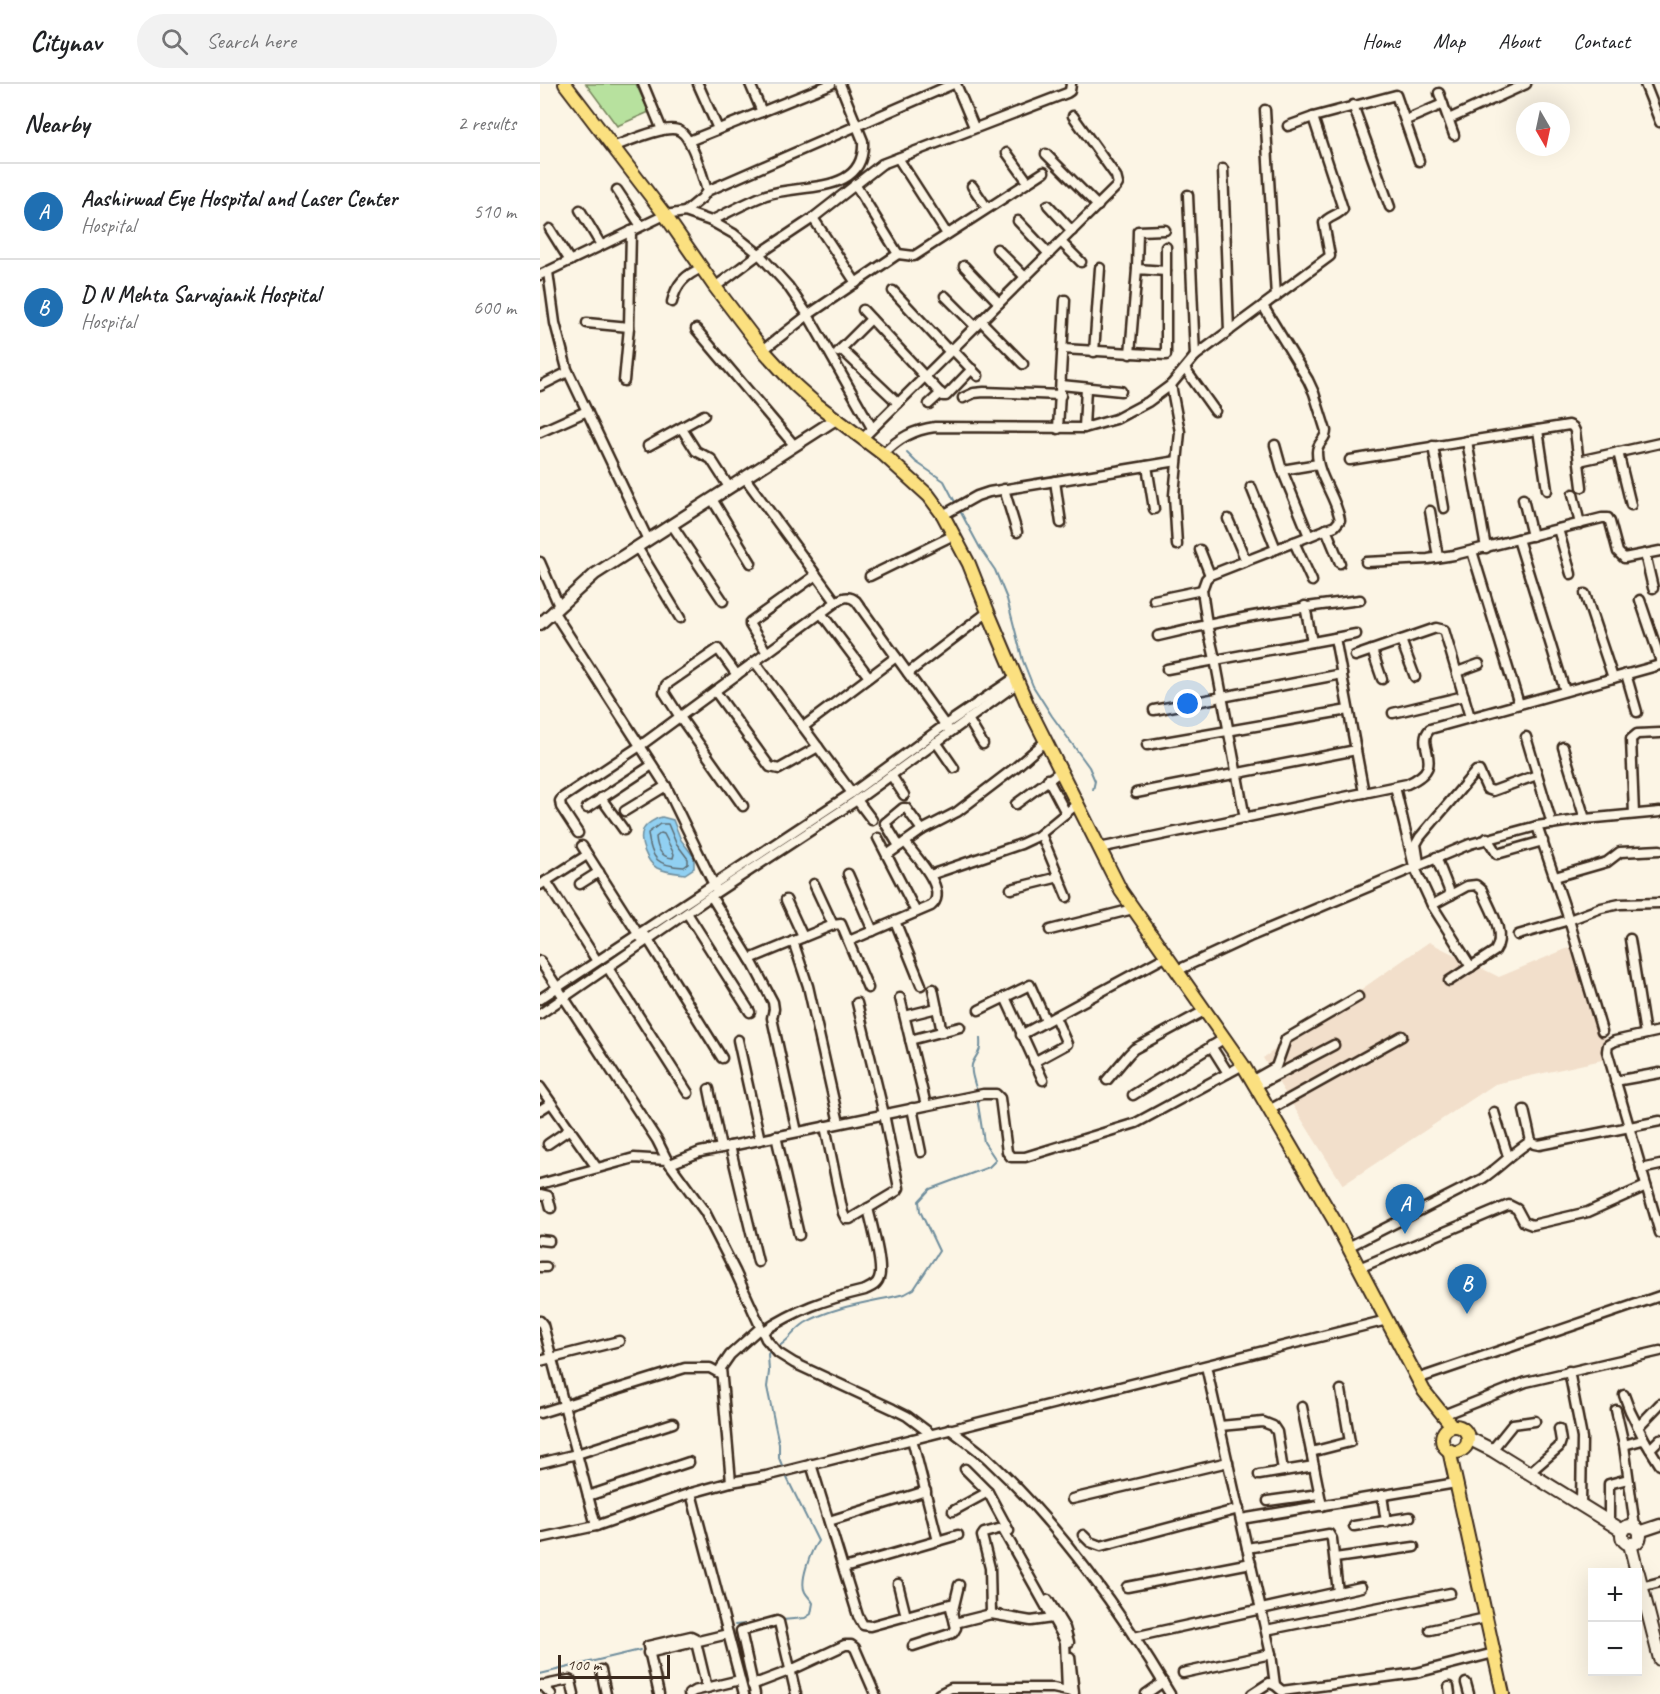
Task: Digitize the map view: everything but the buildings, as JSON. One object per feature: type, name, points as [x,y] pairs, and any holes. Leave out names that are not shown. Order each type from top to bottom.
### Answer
[{"type":"main road","points":[[565,84],[665,215],[715,287],[763,350],[795,385],[883,454],[929,496],[953,509],[954,535],[969,564],[1017,680],[1120,891],[1178,970],[1255,1083],[1348,1247],[1417,1379],[1448,1431]]},
{"type":"main road","points":[[1429,1398],[1443,1415],[1448,1431],[1443,1443],[1449,1450],[1503,1694]]},
{"type":"main road","points":[[1448,1431],[1461,1427],[1468,1438],[1492,1450],[1623,1531]]},
{"type":"main road","points":[[1449,1450],[1461,1451],[1467,1446],[1468,1438]]},
{"type":"main road","points":[[1623,1531],[1629,1526],[1637,1529],[1638,1540],[1630,1544]]},
{"type":"main road","points":[[1623,1531],[1623,1539],[1630,1544],[1636,1568]]},
{"type":"main road","points":[[1642,1590],[1656,1625],[1660,1659]]},
{"type":"street","points":[[643,84],[662,130]]},
{"type":"street","points":[[698,84],[718,129]]},
{"type":"street","points":[[750,84],[762,112]]},
{"type":"street","points":[[804,84],[808,93]]},
{"type":"street","points":[[688,141],[831,84]]},
{"type":"street","points":[[711,221],[768,194],[828,184],[851,175],[861,164],[864,151],[863,141],[840,84]]},
{"type":"street","points":[[685,213],[707,191],[955,84],[974,128]]},
{"type":"street","points":[[715,287],[813,218],[882,164],[1067,93],[1071,84]]},
{"type":"street","points":[[1449,118],[1526,84]]},
{"type":"street","points":[[1645,84],[1660,122]]},
{"type":"street","points":[[1439,93],[1454,135]]},
{"type":"street","points":[[1288,126],[1353,105],[1396,95],[1419,161]]},
{"type":"street","points":[[1406,120],[1443,104]]},
{"type":"street","points":[[1353,105],[1390,207]]},
{"type":"street","points":[[1265,111],[1276,297]]},
{"type":"street","points":[[863,438],[1116,187],[1118,180],[1073,116]]},
{"type":"street","points":[[883,454],[907,434],[935,427],[1084,428],[1116,419],[1148,402],[1172,385],[1195,356],[1327,260],[1330,252],[1324,223],[1326,219],[1343,209],[1313,117]]},
{"type":"street","points":[[613,147],[662,130],[680,130],[688,141],[707,191]]},
{"type":"street","points":[[1008,153],[1028,182]]},
{"type":"street","points":[[1046,154],[1098,206]]},
{"type":"street","points":[[898,158],[947,234]]},
{"type":"street","points":[[1223,169],[1229,331]]},
{"type":"street","points":[[763,350],[808,315],[898,254],[914,256],[1044,172]]},
{"type":"street","points":[[855,184],[898,254]]},
{"type":"street","points":[[972,186],[987,208]]},
{"type":"street","points":[[617,190],[641,226]]},
{"type":"street","points":[[1188,195],[1195,356]]},
{"type":"street","points":[[1048,205],[1072,231]]},
{"type":"street","points":[[579,210],[601,245]]},
{"type":"street","points":[[648,540],[568,372],[544,274],[601,245],[665,215],[685,213],[711,221],[734,234],[759,254],[788,286],[808,315],[872,428]]},
{"type":"street","points":[[813,218],[856,283]]},
{"type":"street","points":[[1018,221],[1049,254]]},
{"type":"street","points":[[550,230],[570,261]]},
{"type":"street","points":[[1130,354],[1138,231],[1165,230]]},
{"type":"street","points":[[624,381],[629,327],[631,231]]},
{"type":"street","points":[[1061,242],[1081,262]]},
{"type":"street","points":[[1063,349],[1166,355],[1166,247]]},
{"type":"street","points":[[997,249],[1025,277]]},
{"type":"street","points":[[964,266],[999,303]]},
{"type":"street","points":[[672,302],[681,280],[690,272],[702,268]]},
{"type":"street","points":[[1094,351],[1100,268]]},
{"type":"street","points":[[1137,269],[1166,271]]},
{"type":"street","points":[[864,310],[946,396],[975,373],[893,291]]},
{"type":"street","points":[[945,296],[1023,364]]},
{"type":"street","points":[[1058,429],[1065,300]]},
{"type":"street","points":[[1245,818],[1207,624],[1203,590],[1206,579],[1210,575],[1326,529],[1338,523],[1339,516],[1318,464],[1318,447],[1326,431],[1314,393],[1263,306]]},
{"type":"street","points":[[831,358],[872,319]]},
{"type":"street","points":[[587,323],[629,327]]},
{"type":"street","points":[[696,329],[794,445]]},
{"type":"street","points":[[841,349],[898,403]]},
{"type":"street","points":[[1185,369],[1215,411]]},
{"type":"street","points":[[540,386],[568,372]]},
{"type":"street","points":[[1172,385],[1180,424],[1174,495],[1177,545]]},
{"type":"street","points":[[1084,428],[1086,388]]},
{"type":"street","points":[[963,398],[984,392],[1086,388],[1121,392]]},
{"type":"street","points":[[929,404],[941,393]]},
{"type":"street","points":[[540,432],[588,411]]},
{"type":"street","points":[[648,446],[704,415]]},
{"type":"street","points":[[540,624],[596,574],[836,419]]},
{"type":"street","points":[[1350,459],[1564,425],[1573,427],[1582,487]]},
{"type":"street","points":[[682,429],[696,451],[711,459],[729,487]]},
{"type":"street","points":[[1538,430],[1546,490]]},
{"type":"street","points":[[1467,441],[1486,548]]},
{"type":"street","points":[[1275,445],[1282,470],[1309,536]]},
{"type":"street","points":[[1433,446],[1444,508]]},
{"type":"street","points":[[1579,461],[1659,446]]},
{"type":"street","points":[[1618,452],[1631,505]]},
{"type":"street","points":[[953,509],[989,492],[1177,461]]},
{"type":"street","points":[[1282,470],[1318,464]]},
{"type":"street","points":[[1147,466],[1154,509]]},
{"type":"street","points":[[745,478],[836,602]]},
{"type":"street","points":[[1055,481],[1061,523]]},
{"type":"street","points":[[1251,487],[1276,549]]},
{"type":"street","points":[[1004,489],[1017,532]]},
{"type":"street","points":[[1574,494],[1580,524]]},
{"type":"street","points":[[712,499],[751,564]]},
{"type":"street","points":[[1523,499],[1532,536]]},
{"type":"street","points":[[1430,511],[1438,557]]},
{"type":"street","points":[[1366,562],[1438,557],[1472,551],[1608,518],[1621,556],[1629,558],[1660,551]]},
{"type":"street","points":[[1228,519],[1246,561]]},
{"type":"street","points":[[672,525],[723,601]]},
{"type":"street","points":[[1326,529],[1340,563]]},
{"type":"street","points":[[1558,529],[1571,574]]},
{"type":"street","points":[[870,576],[954,535]]},
{"type":"street","points":[[1518,539],[1565,691]]},
{"type":"street","points":[[1294,542],[1312,581]]},
{"type":"street","points":[[637,547],[680,618]]},
{"type":"street","points":[[1200,550],[1210,575]]},
{"type":"street","points":[[1472,551],[1519,704]]},
{"type":"street","points":[[1645,554],[1653,588]]},
{"type":"street","points":[[540,562],[556,609],[666,786],[714,891],[773,1002],[772,1018],[797,1132]]},
{"type":"street","points":[[767,652],[750,622],[816,575]]},
{"type":"street","points":[[1154,600],[1203,590]]},
{"type":"street","points":[[1585,594],[1613,678]]},
{"type":"street","points":[[578,832],[561,807],[562,798],[640,746],[836,602],[847,597],[852,597],[947,728]]},
{"type":"street","points":[[1158,636],[1207,624],[1305,606],[1360,600]]},
{"type":"street","points":[[1640,600],[1660,659]]},
{"type":"street","points":[[1305,606],[1312,642]]},
{"type":"street","points":[[908,673],[988,612]]},
{"type":"street","points":[[821,613],[869,677]]},
{"type":"street","points":[[1355,656],[1436,628],[1444,630],[1470,717]]},
{"type":"street","points":[[1167,669],[1356,634]]},
{"type":"street","points":[[1335,638],[1364,793]]},
{"type":"street","points":[[1401,640],[1415,677]]},
{"type":"street","points":[[737,675],[718,649],[664,687],[664,692],[743,806]]},
{"type":"street","points":[[1372,650],[1382,679]]},
{"type":"street","points":[[803,727],[896,657]]},
{"type":"street","points":[[755,662],[872,820]]},
{"type":"street","points":[[1457,672],[1479,664]]},
{"type":"street","points":[[1099,848],[1395,787],[1424,776],[1428,769],[1426,733],[1430,729],[1660,665]]},
{"type":"street","points":[[1154,710],[1342,674]]},
{"type":"street","points":[[1626,674],[1637,712]]},
{"type":"street","points":[[855,796],[891,775],[936,742],[947,728],[968,719],[1017,680]]},
{"type":"street","points":[[540,999],[640,932],[714,891],[855,796],[1017,680]]},
{"type":"street","points":[[715,691],[770,767],[779,769],[818,747]]},
{"type":"street","points":[[1393,713],[1464,696]]},
{"type":"street","points":[[1147,745],[1348,710]]},
{"type":"street","points":[[968,719],[983,744]]},
{"type":"street","points":[[1634,814],[1631,739],[1637,734],[1660,732]]},
{"type":"street","points":[[1526,737],[1552,824]]},
{"type":"street","points":[[887,855],[922,830],[957,812],[1046,741]]},
{"type":"street","points":[[936,742],[954,768]]},
{"type":"street","points":[[1563,747],[1586,819]]},
{"type":"street","points":[[1136,793],[1356,750]]},
{"type":"street","points":[[587,808],[652,765]]},
{"type":"street","points":[[1016,804],[1060,771]]},
{"type":"street","points":[[1416,865],[1416,844],[1420,837],[1476,771],[1479,771],[1487,789],[1493,791],[1537,775]]},
{"type":"street","points":[[891,775],[904,795]]},
{"type":"street","points":[[1048,779],[1066,813]]},
{"type":"street","points":[[625,811],[666,786]]},
{"type":"street","points":[[1395,787],[1416,865],[1432,905],[1471,967]]},
{"type":"street","points":[[602,798],[624,830]]},
{"type":"street","points":[[930,875],[1021,844],[1041,834],[1077,804]]},
{"type":"street","points":[[849,941],[935,903],[938,897],[930,875],[885,823],[906,808],[922,830]]},
{"type":"street","points":[[1178,970],[1416,865],[1487,838],[1537,826],[1660,812]]},
{"type":"street","points":[[1537,826],[1569,920],[1602,1031]]},
{"type":"street","points":[[1041,834],[1067,897]]},
{"type":"street","points":[[878,838],[916,912]]},
{"type":"street","points":[[1487,838],[1494,852],[1501,855],[1543,842]]},
{"type":"street","points":[[582,846],[722,1058]]},
{"type":"street","points":[[1555,877],[1607,862],[1620,852],[1660,850]]},
{"type":"street","points":[[587,855],[543,883],[597,961]]},
{"type":"street","points":[[1436,857],[1450,895]]},
{"type":"street","points":[[580,884],[599,872]]},
{"type":"street","points":[[848,873],[873,931]]},
{"type":"street","points":[[1011,889],[1059,877]]},
{"type":"street","points":[[814,884],[833,925]]},
{"type":"street","points":[[1432,905],[1471,884],[1479,886],[1499,932],[1500,944],[1495,951],[1449,981]]},
{"type":"street","points":[[540,1014],[647,942],[714,891]]},
{"type":"street","points":[[786,900],[803,937]]},
{"type":"street","points":[[1518,935],[1601,908],[1620,904],[1660,903]]},
{"type":"street","points":[[1050,930],[1133,909]]},
{"type":"street","points":[[687,913],[750,1012]]},
{"type":"street","points":[[895,921],[921,985]]},
{"type":"street","points":[[750,959],[837,923],[843,926],[868,988]]},
{"type":"street","points":[[1630,939],[1645,1034]]},
{"type":"street","points":[[793,941],[808,986],[839,1123]]},
{"type":"street","points":[[1021,1035],[1167,956]]},
{"type":"street","points":[[540,961],[657,1140],[668,1162],[705,1212],[735,1270],[763,1333],[778,1353],[794,1363],[893,1408],[931,1434]]},
{"type":"street","points":[[608,968],[688,1093]]},
{"type":"street","points":[[979,1010],[1030,985],[1046,1021]]},
{"type":"street","points":[[933,989],[942,1032]]},
{"type":"street","points":[[1005,996],[1043,1080]]},
{"type":"street","points":[[1255,1083],[1275,1067],[1286,1039],[1358,997]]},
{"type":"street","points":[[900,998],[926,1105]]},
{"type":"street","points":[[825,1126],[845,1218],[850,1219],[899,1188],[857,1003]]},
{"type":"street","points":[[905,1016],[937,1008]]},
{"type":"street","points":[[1107,1080],[1134,1049],[1206,1010]]},
{"type":"street","points":[[1034,1062],[1067,1044],[1055,1017]]},
{"type":"street","points":[[910,1040],[960,1027]]},
{"type":"street","points":[[1660,1031],[1615,1041],[1608,1045],[1607,1051],[1646,1186],[1657,1212],[1660,1233]]},
{"type":"street","points":[[1270,1109],[1402,1036]]},
{"type":"street","points":[[1133,1095],[1225,1038]]},
{"type":"street","points":[[738,1040],[760,1140]]},
{"type":"street","points":[[1255,1083],[1334,1045]]},
{"type":"street","points":[[1211,1046],[1228,1073]]},
{"type":"street","points":[[541,1182],[634,1158],[668,1162],[700,1152],[983,1094],[996,1094],[1000,1098],[1007,1152],[1011,1157],[1025,1157],[1136,1124],[1243,1065]]},
{"type":"street","points":[[1615,1081],[1660,1073]]},
{"type":"street","points":[[540,1087],[597,1168]]},
{"type":"street","points":[[709,1089],[758,1262]]},
{"type":"street","points":[[540,1110],[551,1102]]},
{"type":"street","points":[[912,1107],[921,1152]]},
{"type":"street","points":[[1524,1110],[1531,1141],[1539,1145],[1660,1121]]},
{"type":"street","points":[[1494,1112],[1508,1156]]},
{"type":"street","points":[[548,1144],[570,1129]]},
{"type":"street","points":[[776,1136],[799,1235]]},
{"type":"street","points":[[1348,1247],[1482,1179],[1495,1170],[1508,1156],[1531,1141]]},
{"type":"street","points":[[1641,1169],[1660,1165]]},
{"type":"street","points":[[1359,1268],[1509,1205],[1517,1209],[1524,1222],[1533,1226],[1588,1212],[1646,1186]]},
{"type":"street","points":[[540,1194],[548,1196],[551,1208]]},
{"type":"street","points":[[731,1482],[721,1374],[723,1363],[730,1355],[789,1315],[808,1306],[872,1287],[877,1282],[881,1269],[868,1208]]},
{"type":"street","points":[[1417,1379],[1660,1296]]},
{"type":"street","points":[[540,1538],[596,1526],[691,1492],[766,1476],[1387,1320]]},
{"type":"street","points":[[540,1321],[552,1357],[596,1526]]},
{"type":"street","points":[[540,1361],[619,1341]]},
{"type":"street","points":[[1443,1415],[1526,1382],[1660,1351]]},
{"type":"street","points":[[1206,1366],[1266,1630],[1275,1685]]},
{"type":"street","points":[[540,1413],[685,1368],[710,1368],[721,1374]]},
{"type":"street","points":[[1569,1371],[1582,1438],[1581,1505]]},
{"type":"street","points":[[1311,1452],[1350,1443],[1341,1390]]},
{"type":"street","points":[[1624,1395],[1647,1445],[1660,1465]]},
{"type":"street","points":[[1638,1427],[1660,1404]]},
{"type":"street","points":[[1302,1407],[1322,1506]]},
{"type":"street","points":[[1616,1410],[1637,1529],[1660,1525]]},
{"type":"street","points":[[1492,1450],[1513,1424],[1535,1421]]},
{"type":"street","points":[[1220,1426],[1263,1422],[1274,1426],[1283,1471]]},
{"type":"street","points":[[540,1463],[577,1454],[673,1423]]},
{"type":"street","points":[[1529,1473],[1559,1447],[1561,1441],[1559,1429]]},
{"type":"street","points":[[950,1430],[988,1459],[1023,1493],[1109,1599],[1170,1694]]},
{"type":"street","points":[[1647,1445],[1660,1438]]},
{"type":"street","points":[[912,1439],[938,1540]]},
{"type":"street","points":[[1624,1445],[1642,1440],[1647,1445]]},
{"type":"street","points":[[588,1496],[690,1462]]},
{"type":"street","points":[[1072,1498],[1228,1462]]},
{"type":"street","points":[[811,1464],[858,1616],[863,1625],[870,1626],[950,1604],[956,1628],[953,1633],[913,1646]]},
{"type":"street","points":[[1259,1475],[1314,1466]]},
{"type":"street","points":[[965,1469],[988,1492],[1065,1628],[1068,1635],[1073,1692]]},
{"type":"street","points":[[1609,1522],[1609,1484],[1628,1479]]},
{"type":"street","points":[[1241,1519],[1456,1483]]},
{"type":"street","points":[[829,1521],[926,1491]]},
{"type":"street","points":[[691,1492],[744,1694]]},
{"type":"street","points":[[953,1511],[988,1492]]},
{"type":"street","points":[[1268,1501],[1319,1494]]},
{"type":"street","points":[[1382,1495],[1386,1522]]},
{"type":"street","points":[[1083,1535],[1090,1542],[1101,1546],[1239,1509]]},
{"type":"street","points":[[1354,1526],[1410,1517]]},
{"type":"street","points":[[991,1614],[990,1568],[982,1536],[984,1533],[1000,1528],[1003,1529],[1065,1642],[1073,1692]]},
{"type":"street","points":[[1247,1548],[1329,1534],[1332,1536],[1338,1592]]},
{"type":"street","points":[[844,1568],[958,1535]]},
{"type":"street","points":[[1335,1558],[1414,1546]]},
{"type":"street","points":[[1127,1587],[1251,1563]]},
{"type":"street","points":[[1642,1587],[1660,1582]]},
{"type":"street","points":[[898,1584],[906,1616]]},
{"type":"street","points":[[952,1613],[958,1585]]},
{"type":"street","points":[[1134,1637],[1361,1587]]},
{"type":"street","points":[[1266,1630],[1450,1593]]},
{"type":"street","points":[[955,1623],[991,1614],[1031,1621],[1052,1618]]},
{"type":"street","points":[[1430,1630],[1486,1618]]},
{"type":"street","points":[[796,1694],[789,1671],[780,1626],[777,1621],[741,1631],[753,1690],[789,1671],[845,1645],[851,1645],[855,1648],[875,1694]]},
{"type":"street","points":[[659,1694],[648,1653],[728,1634]]},
{"type":"street","points":[[696,1642],[707,1688]]},
{"type":"street","points":[[1252,1694],[1269,1683],[1282,1691],[1416,1673],[1494,1653]]},
{"type":"street","points":[[1184,1673],[1271,1654]]},
{"type":"street","points":[[601,1670],[606,1694]]},
{"type":"street","points":[[689,1694],[739,1676],[749,1670]]},
{"type":"street","points":[[541,1685],[569,1680],[574,1694]]},
{"type":"street","points":[[1146,1694],[1163,1682]]},
{"type":"street","points":[[1466,1683],[1469,1694]]},
{"type":"street","points":[[541,1685],[551,1694]]},
{"type":"street","points":[[939,1694],[951,1688],[1073,1692]]},
{"type":"shaded area","points":[[1429,942],[1499,977],[1578,944],[1611,1058],[1495,1084],[1343,1185],[1263,1058]]},
{"type":"green space","points":[[586,84],[636,84],[649,112],[617,126]]},
{"type":"water","points":[[662,817],[673,820],[681,840],[694,857],[694,868],[685,874],[657,868],[644,851],[643,830],[651,822]]},
{"type":"waterway","points":[[907,453],[944,481],[956,504]]},
{"type":"waterway","points":[[959,509],[995,570],[1007,599],[1023,661],[1033,686],[1089,767],[1095,781],[1093,790]]},
{"type":"waterway","points":[[977,1092],[972,1069],[980,1049],[980,1038]]},
{"type":"waterway","points":[[776,1348],[801,1326],[816,1317],[841,1308],[905,1294],[914,1289],[939,1251],[920,1211],[919,1201],[930,1189],[989,1167],[996,1160],[984,1142],[977,1098]]},
{"type":"waterway","points":[[771,1350],[768,1354],[767,1387],[779,1444],[779,1458],[818,1541],[809,1559],[804,1581],[805,1592],[813,1603],[811,1614],[805,1618],[782,1620]]},
{"type":"waterway","points":[[735,1625],[756,1623]]},
{"type":"waterway","points":[[540,1674],[640,1650]]},
{"type":"place","name":"Aashirwad Eye Hospital and Laser Center","points":[[1405,1234]]},
{"type":"place","name":"D N Mehta Sarvajanik Hospital","points":[[1467,1314]]}]
